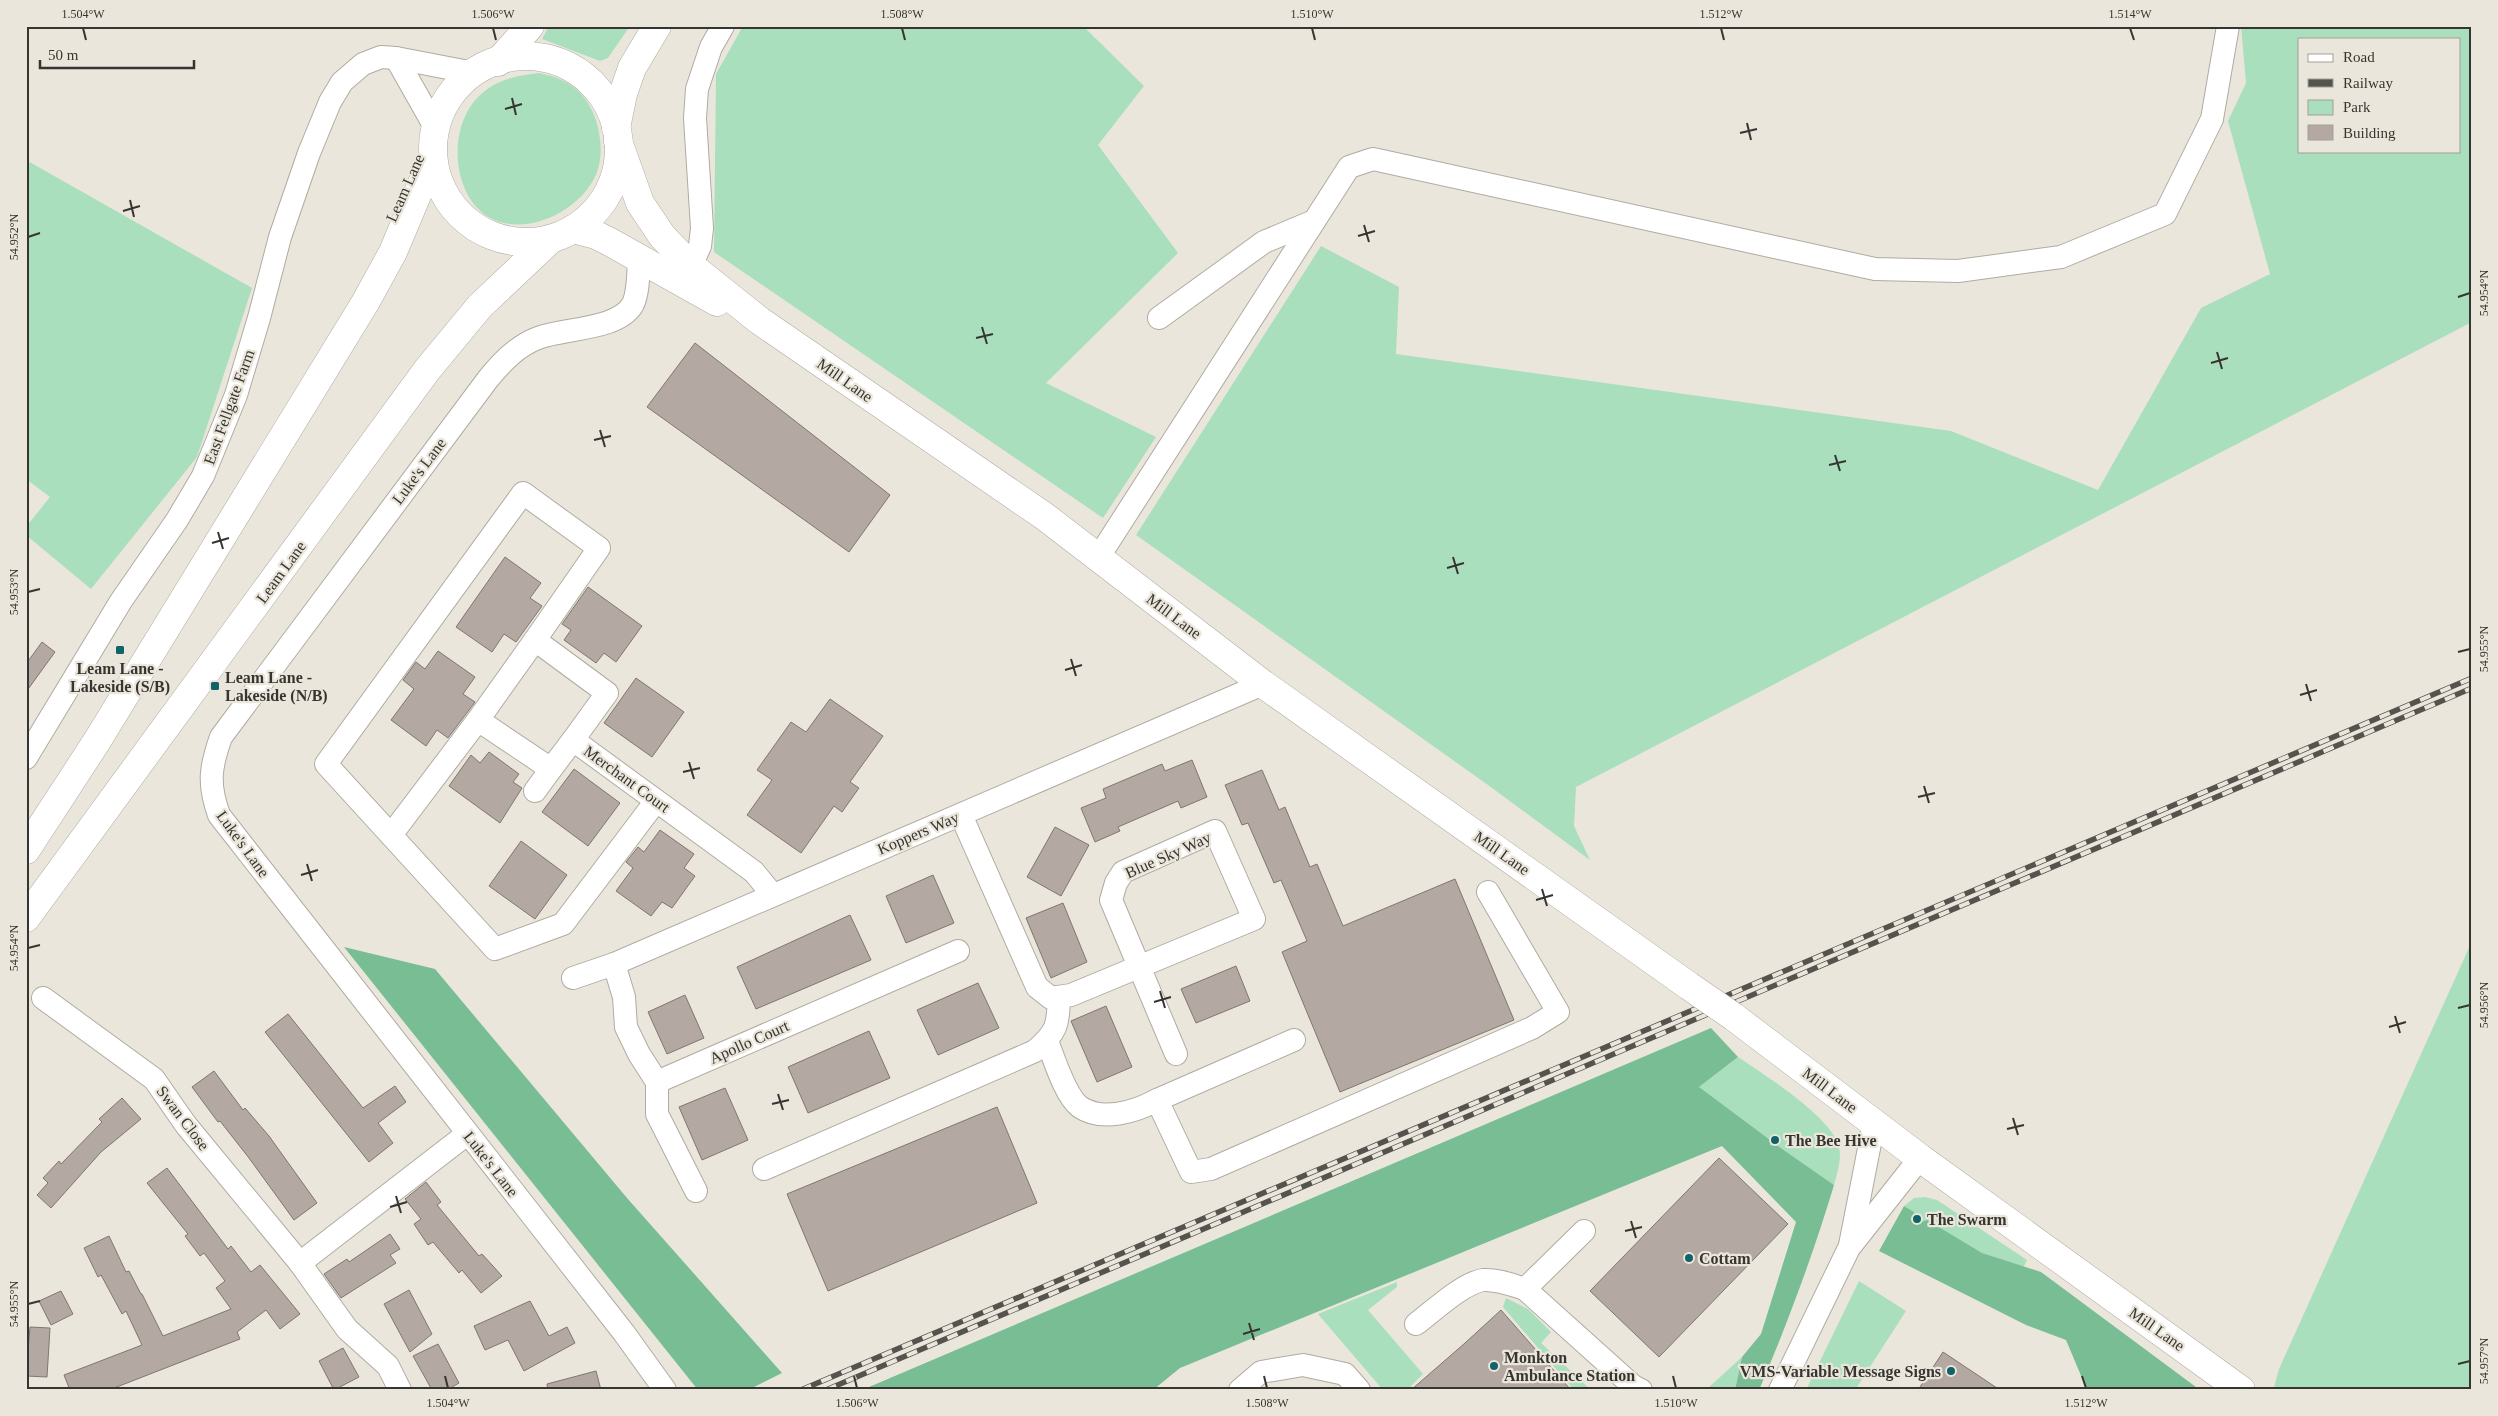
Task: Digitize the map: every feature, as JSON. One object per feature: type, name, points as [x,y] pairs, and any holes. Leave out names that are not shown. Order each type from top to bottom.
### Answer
[{"type":"main road","name":"Leam Lane","points":[[26,850],[97,741],[365,303],[393,252],[450,96],[486,67],[530,26]]},
{"type":"main road","name":"Leam Lane","points":[[26,918],[427,370],[480,306],[562,234],[594,212],[603,201],[613,182],[618,162],[617,134],[623,94],[632,68],[657,26]]},
{"type":"main road","name":"Leam Lane","points":[[486,67],[516,57],[534,56],[552,59],[570,66],[593,85],[604,98],[617,134]]},
{"type":"main road","name":"Mill Lane","points":[[617,134],[638,198],[649,220],[691,266],[760,321],[1044,516],[1263,684],[1734,1017],[1920,1158],[2241,1390]]},
{"type":"main road","name":"Leam Lane","points":[[434,139],[440,184],[450,203],[466,220],[484,233],[506,240],[528,243],[562,234]]},
{"type":"main road","name":"Leam Lane","points":[[365,303],[392,278],[404,259],[427,218],[440,184]]},
{"type":"main road","name":"Mill Lane","points":[[562,234],[596,235],[700,294],[760,321]]},
{"type":"street","points":[[691,266],[700,246],[702,228],[695,118],[697,89],[711,47],[723,26]]},
{"type":"street","points":[[1098,558],[1349,167],[1373,159],[1875,270],[1958,271],[2061,257],[2166,214],[2212,119],[2228,26]]},
{"type":"street","name":"East Fellgate Farm","points":[[26,758],[121,601],[177,520],[203,476],[236,394],[259,318],[280,236],[309,154],[330,102],[342,82],[350,73],[363,64],[380,57],[486,67]]},
{"type":"street","points":[[396,58],[434,139]]},
{"type":"street","points":[[1159,318],[1264,242],[1314,221]]},
{"type":"street","name":"Luke's Lane","points":[[639,258],[633,303],[625,314],[612,321],[537,338],[520,346],[502,362],[221,737],[214,756],[210,781],[219,815],[466,1134],[618,1325],[665,1390]]},
{"type":"street","points":[[391,835],[478,720],[599,548],[523,493],[326,764],[495,950],[563,924],[656,801]]},
{"type":"street","points":[[535,640],[607,694],[573,740]]},
{"type":"street","name":"Koppers Way","points":[[573,978],[614,964],[772,894],[961,815],[1263,684]]},
{"type":"street","points":[[478,720],[551,769]]},
{"type":"street","name":"Merchant Court","points":[[535,791],[573,740],[754,872],[772,894]]},
{"type":"street","points":[[764,1169],[1035,1051],[1052,1037],[1058,1018],[1058,997],[1051,998],[1037,987],[961,815]]},
{"type":"street","name":"Blue Sky Way","points":[[1058,997],[1071,995],[1140,967],[1254,919],[1215,831],[1123,872],[1116,884],[1111,900],[1140,967]]},
{"type":"street","points":[[1157,1100],[1191,1172],[1211,1169],[1532,1028],[1558,1012],[1488,892]]},
{"type":"street","name":"Apollo Court","points":[[657,1082],[958,951]]},
{"type":"street","points":[[614,964],[624,997],[626,1027],[639,1054],[657,1082],[657,1114],[696,1191]]},
{"type":"street","points":[[1140,967],[1176,1054]]},
{"type":"street","name":"Swan Close","points":[[43,998],[154,1079],[186,1125],[300,1262],[347,1329],[388,1366],[400,1390]]},
{"type":"street","points":[[1047,1041],[1068,1091],[1080,1106],[1108,1116],[1147,1105],[1294,1040]]},
{"type":"street","points":[[1850,1248],[1874,1123]]},
{"type":"street","points":[[300,1262],[466,1134]]},
{"type":"street","points":[[1780,1390],[1850,1248],[1920,1158]]},
{"type":"street","points":[[1525,1289],[1584,1232]]},
{"type":"street","points":[[1416,1324],[1459,1291],[1482,1280],[1504,1282],[1525,1289],[1633,1386],[1641,1390]]},
{"type":"street","points":[[1240,1390],[1261,1372],[1303,1365],[1345,1374],[1359,1390]]},
{"type":"green space","points":[[549,26],[630,26],[608,58],[600,61],[542,39]]},
{"type":"green space","points":[[743,26],[1083,26],[1144,86],[1098,145],[1178,253],[1046,383],[1156,437],[1103,518],[714,252],[716,74]]},
{"type":"green space","points":[[2241,26],[2472,26],[2472,322],[1576,787],[1574,826],[1590,860],[1488,785],[1136,535],[1321,246],[1399,287],[1396,354],[1951,431],[2098,490],[2201,308],[2270,274],[2228,121],[2246,83]]},
{"type":"green space","points":[[539,73],[567,83],[575,88],[587,101],[596,120],[599,133],[601,153],[599,166],[588,188],[575,202],[559,213],[541,221],[522,224],[504,223],[487,216],[473,203],[465,190],[458,158],[461,126],[477,98],[489,88],[513,78]]},
{"type":"green space","points":[[26,160],[252,288],[197,457],[91,589],[26,535],[26,527],[50,497],[26,479]]},
{"type":"green space","points":[[2472,941],[2472,1390],[2277,1390],[2274,1387],[2279,1369]]},
{"type":"green space","points":[[344,947],[435,969],[627,1198],[782,1373],[748,1390],[698,1390]]},
{"type":"green space","points":[[1711,1028],[1738,1057],[1699,1087],[1770,1140],[1770,1145],[1778,1146],[1834,1185],[1800,1288],[1759,1390],[1735,1390],[1742,1357],[1761,1334],[1796,1222],[1722,1146],[1180,1368],[1153,1390],[862,1390]]},
{"type":"green space","points":[[1738,1057],[1811,1110],[1834,1136],[1839,1147],[1840,1157],[1834,1185],[1778,1146],[1770,1145],[1699,1087]]},
{"type":"green space","points":[[1925,1197],[1937,1200],[2027,1260],[2023,1268],[1982,1253],[1922,1222],[1916,1224],[1913,1221],[1914,1212],[1904,1206],[1914,1198]]},
{"type":"green space","points":[[1904,1206],[1914,1212],[1913,1221],[1916,1224],[1927,1220],[1982,1253],[2041,1272],[2200,1390],[2087,1390],[2066,1340],[2026,1325],[1879,1251]]},
{"type":"green space","points":[[1859,1281],[1906,1311],[1855,1390],[1806,1390]]},
{"type":"green space","points":[[1397,1282],[1397,1287],[1368,1310],[1423,1374],[1407,1390],[1383,1390],[1318,1314]]},
{"type":"green space","points":[[1506,1298],[1528,1309],[1551,1332],[1541,1343],[1591,1390],[1574,1390],[1503,1307]]},
{"type":"green space","points":[[1742,1357],[1735,1390],[1701,1390],[1700,1387],[1707,1389]]},
{"type":"building","points":[[695,343],[890,495],[849,552],[647,407]]},
{"type":"building","points":[[505,557],[541,583],[530,598],[542,606],[516,642],[504,634],[492,652],[456,627]]},
{"type":"building","points":[[588,587],[642,626],[616,662],[604,653],[596,663],[564,640],[571,630],[562,624]]},
{"type":"building","points":[[42,642],[55,652],[26,692],[26,664]]},
{"type":"building","points":[[438,651],[475,677],[463,694],[475,702],[448,738],[437,730],[426,746],[391,720],[414,689],[403,680],[416,662],[425,669]]},
{"type":"building","points":[[636,678],[684,712],[652,757],[604,723]]},
{"type":"building","points":[[830,699],[883,736],[850,782],[859,788],[842,812],[834,806],[801,853],[747,815],[772,780],[757,770],[791,722],[806,732]]},
{"type":"building","points":[[489,752],[519,774],[513,782],[522,788],[500,823],[449,786],[471,755],[480,763]]},
{"type":"building","points":[[1192,760],[1207,797],[1181,808],[1178,801],[1118,827],[1120,831],[1095,842],[1081,808],[1106,798],[1103,789],[1162,764],[1165,771]]},
{"type":"building","points":[[574,769],[620,803],[588,846],[542,812]]},
{"type":"building","points":[[1262,770],[1279,810],[1285,807],[1310,867],[1317,864],[1343,926],[1455,879],[1514,1020],[1340,1092],[1282,952],[1307,941],[1281,880],[1274,883],[1248,823],[1242,825],[1225,785]]},
{"type":"building","points":[[1055,827],[1089,845],[1061,896],[1027,877]]},
{"type":"building","points":[[660,830],[694,854],[684,868],[695,876],[672,908],[662,902],[651,916],[616,891],[633,868],[626,862],[638,847],[644,852]]},
{"type":"building","points":[[521,841],[567,875],[535,919],[489,886]]},
{"type":"building","points":[[933,875],[954,923],[906,943],[886,896]]},
{"type":"building","points":[[1063,903],[1087,962],[1051,978],[1026,918]]},
{"type":"building","points":[[850,915],[871,960],[756,1009],[737,967]]},
{"type":"building","points":[[1236,966],[1250,1001],[1196,1023],[1181,989]]},
{"type":"building","points":[[978,983],[999,1028],[938,1055],[917,1010]]},
{"type":"building","points":[[685,995],[704,1038],[667,1054],[648,1012]]},
{"type":"building","points":[[1106,1006],[1132,1067],[1097,1082],[1071,1021]]},
{"type":"building","points":[[288,1014],[363,1108],[395,1086],[406,1102],[378,1123],[393,1143],[369,1162],[265,1032]]},
{"type":"building","points":[[869,1031],[890,1078],[808,1113],[788,1067]]},
{"type":"building","points":[[214,1071],[243,1110],[245,1108],[269,1136],[317,1203],[294,1220],[249,1158],[220,1121],[218,1122],[192,1087]]},
{"type":"building","points":[[725,1088],[748,1140],[702,1160],[679,1107]]},
{"type":"building","points":[[122,1098],[141,1119],[101,1152],[51,1208],[37,1195],[48,1183],[43,1178],[59,1161],[61,1164],[102,1122],[99,1119]]},
{"type":"building","points":[[997,1107],[1037,1203],[828,1291],[787,1194]]},
{"type":"building","name":"Cottam","points":[[1719,1158],[1788,1224],[1659,1357],[1590,1291]]},
{"type":"building","points":[[167,1168],[228,1249],[231,1246],[251,1272],[260,1265],[300,1314],[280,1329],[266,1310],[237,1332],[240,1339],[109,1390],[70,1390],[64,1375],[142,1345],[126,1311],[122,1314],[101,1275],[98,1277],[84,1248],[109,1236],[126,1272],[129,1271],[163,1336],[231,1309],[216,1288],[225,1281],[204,1253],[200,1256],[185,1236],[188,1234],[147,1183]]},
{"type":"building","points":[[426,1182],[441,1202],[437,1205],[479,1256],[482,1254],[502,1276],[481,1293],[462,1270],[459,1273],[433,1242],[428,1245],[414,1224],[421,1219],[405,1199]]},
{"type":"building","points":[[390,1234],[400,1249],[390,1255],[396,1263],[341,1298],[324,1274],[347,1259],[349,1262]]},
{"type":"building","points":[[409,1290],[432,1334],[410,1352],[384,1304]]},
{"type":"building","points":[[61,1291],[73,1314],[51,1325],[39,1301]]},
{"type":"building","points":[[530,1301],[549,1336],[567,1327],[575,1343],[524,1371],[508,1340],[485,1350],[474,1326]]},
{"type":"building","name":"Monkton Ambulance Station","points":[[1501,1310],[1571,1390],[1411,1390],[1465,1343]]},
{"type":"building","points":[[30,1327],[50,1328],[47,1377],[26,1376]]},
{"type":"building","points":[[438,1344],[459,1383],[447,1390],[432,1390],[413,1356]]},
{"type":"building","points":[[343,1348],[359,1377],[334,1390],[319,1361]]},
{"type":"building","name":"VMS-Variable Message Signs","points":[[1943,1352],[2000,1390],[1918,1390]]},
{"type":"building","points":[[596,1371],[601,1390],[548,1390],[547,1384]]},
{"type":"railway","points":[[801,1390],[2472,678]]},
{"type":"railway","points":[[826,1390],[2472,688]]},
{"type":"place","name":"Leam Lane - Lakeside (S/B)","points":[[120,650]]},
{"type":"place","name":"Leam Lane - Lakeside (N/B)","points":[[215,686]]},
{"type":"place","name":"The Bee Hive","points":[[1775,1140]]},
{"type":"place","name":"The Swarm","points":[[1917,1219]]},
{"type":"place","name":"Cottam","points":[[1689,1258]]},
{"type":"place","name":"Monkton Ambulance Station","points":[[1494,1366]]},
{"type":"place","name":"VMS-Variable Message Signs","points":[[1951,1371]]}]
